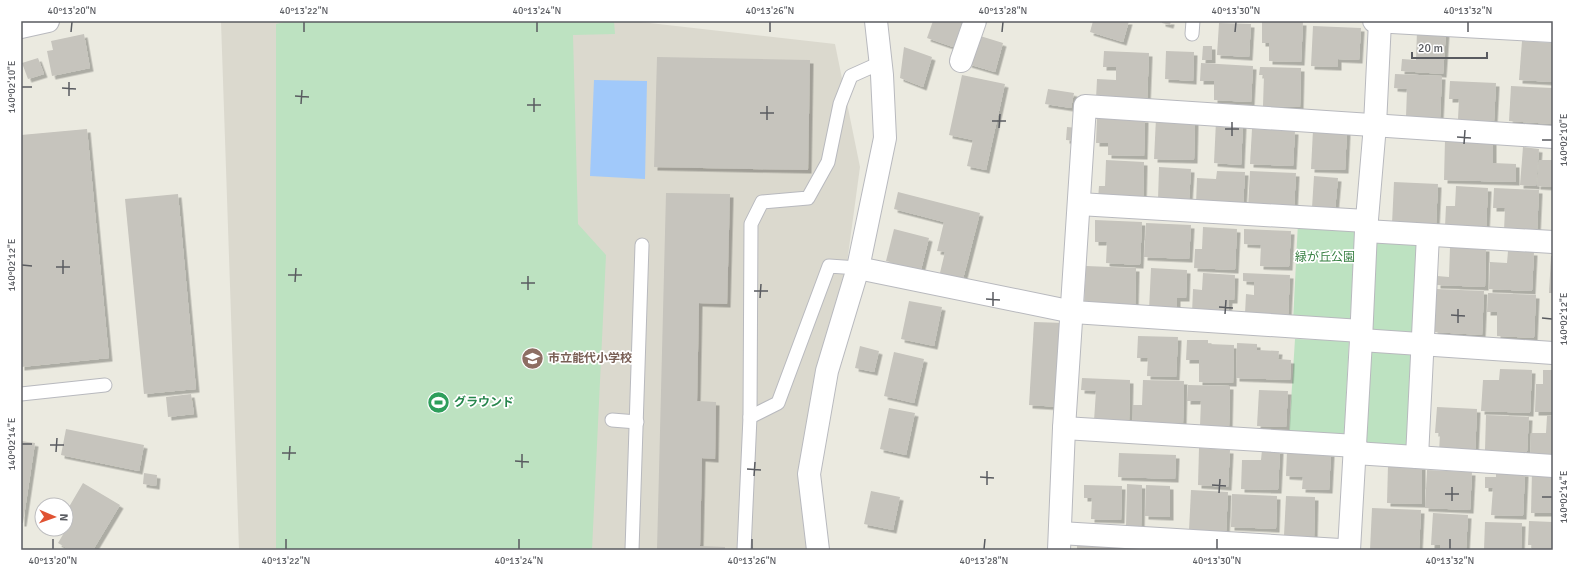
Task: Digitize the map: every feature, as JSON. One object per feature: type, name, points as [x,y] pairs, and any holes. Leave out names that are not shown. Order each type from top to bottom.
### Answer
[{"type":"street","points":[[21,27],[48,21]]},
{"type":"street","points":[[818,550],[809,474],[827,371],[858,268],[884,138],[882,75],[876,21]]},
{"type":"street","points":[[960,61],[975,21]]},
{"type":"street","points":[[1374,21],[1553,31]]},
{"type":"street","points":[[1349,550],[1356,449],[1366,226],[1375,125],[1380,21]]},
{"type":"street","points":[[1340,550],[1060,542],[1064,428],[1073,312],[1085,106],[1553,137]]},
{"type":"street","points":[[1079,204],[1366,226],[1428,235],[1553,242]]},
{"type":"street","points":[[1417,458],[1428,235]]},
{"type":"street","points":[[858,268],[1073,312],[1361,336],[1423,344],[1553,353]]},
{"type":"street","points":[[1064,428],[1356,449],[1417,458],[1553,466]]},
{"type":"lane","points":[[744,550],[750,417],[751,224],[762,202],[808,198],[828,162],[840,104],[852,76],[880,63]]},
{"type":"lane","points":[[632,550],[642,245]]},
{"type":"lane","points":[[750,417],[778,403],[829,266],[858,268]]},
{"type":"lane","points":[[21,394],[105,385]]},
{"type":"lane","points":[[612,420],[637,422]]},
{"type":"shaded area","name":"市立能代小学校","points":[[632,21],[835,44],[860,167],[808,550],[239,550],[221,22]]},
{"type":"green space","name":"グラウンド","points":[[288,21],[614,21],[615,34],[573,35],[578,224],[606,255],[592,550],[276,550],[276,24]]},
{"type":"green space","name":"緑が丘公園","points":[[1298,222],[1355,226],[1350,326],[1293,322]]},
{"type":"green space","name":"緑が丘公園","points":[[1373,236],[1420,238],[1415,336],[1370,334]]},
{"type":"green space","points":[[1295,339],[1349,341],[1344,437],[1289,434]]},
{"type":"green space","points":[[1367,351],[1413,354],[1407,446],[1361,442]]},
{"type":"water","points":[[594,80],[647,81],[645,179],[590,176]]},
{"type":"building","points":[[933,21],[966,21],[956,48],[927,38]]},
{"type":"building","points":[[1093,21],[1129,21],[1123,42],[1090,32]]},
{"type":"building","points":[[1162,21],[1171,21],[1170,25],[1162,23]]},
{"type":"building","points":[[1262,21],[1303,22],[1301,62],[1269,61],[1269,43],[1262,43]]},
{"type":"building","points":[[1219,23],[1251,24],[1249,57],[1217,55]]},
{"type":"building","points":[[1313,26],[1361,28],[1359,60],[1338,59],[1338,67],[1311,66]]},
{"type":"building","points":[[1417,31],[1446,32],[1443,74],[1401,71],[1402,59],[1416,60]]},
{"type":"building","points":[[84,34],[90,68],[52,76],[47,51],[53,50],[51,41]]},
{"type":"building","points":[[977,35],[1003,43],[995,72],[968,64]]},
{"type":"building","points":[[1522,41],[1553,43],[1553,82],[1519,80]]},
{"type":"building","points":[[1203,46],[1212,46],[1212,60],[1202,60]]},
{"type":"building","points":[[904,47],[932,57],[923,87],[900,78]]},
{"type":"building","points":[[1104,51],[1149,53],[1147,101],[1096,99],[1097,79],[1116,80],[1116,67],[1103,67]]},
{"type":"building","points":[[1166,51],[1194,52],[1193,81],[1165,79]]},
{"type":"building","points":[[657,57],[810,60],[808,170],[654,167]]},
{"type":"building","points":[[38,58],[44,74],[28,79],[22,63]]},
{"type":"building","points":[[1201,63],[1253,66],[1251,102],[1214,100],[1214,81],[1200,81]]},
{"type":"building","points":[[1260,67],[1301,68],[1300,107],[1263,106],[1264,75],[1259,75]]},
{"type":"building","points":[[1395,74],[1442,76],[1440,118],[1406,117],[1407,89],[1394,88]]},
{"type":"building","points":[[962,75],[1005,84],[986,170],[967,166],[973,140],[949,135]]},
{"type":"building","points":[[1450,81],[1496,83],[1494,121],[1458,119],[1459,99],[1449,99]]},
{"type":"building","points":[[1511,86],[1553,88],[1553,124],[1509,121]]},
{"type":"building","points":[[1048,89],[1074,93],[1071,108],[1045,104]]},
{"type":"building","points":[[1097,118],[1145,119],[1144,156],[1108,155],[1108,143],[1096,143]]},
{"type":"building","points":[[1156,118],[1195,120],[1194,160],[1154,159]]},
{"type":"building","points":[[1216,121],[1243,123],[1241,165],[1214,163]]},
{"type":"building","points":[[1067,127],[1078,128],[1077,141],[1066,140]]},
{"type":"building","points":[[87,129],[109,358],[21,367],[21,135]]},
{"type":"building","points":[[1252,129],[1295,131],[1293,166],[1250,164]]},
{"type":"building","points":[[1313,130],[1347,131],[1345,170],[1311,169]]},
{"type":"building","points":[[1445,139],[1493,141],[1493,163],[1516,164],[1516,182],[1444,180]]},
{"type":"building","points":[[1523,147],[1539,149],[1536,186],[1520,185]]},
{"type":"building","points":[[1106,160],[1144,162],[1143,202],[1098,199],[1099,186],[1105,186]]},
{"type":"building","points":[[1539,160],[1553,160],[1553,187],[1537,186]]},
{"type":"building","points":[[1159,167],[1191,169],[1189,200],[1158,199]]},
{"type":"building","points":[[1217,171],[1245,172],[1243,207],[1196,205],[1197,178],[1216,179]]},
{"type":"building","points":[[1250,171],[1296,173],[1294,210],[1248,208]]},
{"type":"building","points":[[1314,176],[1338,178],[1335,210],[1312,208]]},
{"type":"building","points":[[1394,182],[1438,184],[1436,225],[1392,224]]},
{"type":"building","points":[[1456,186],[1488,188],[1486,229],[1445,227],[1446,206],[1455,206]]},
{"type":"building","points":[[1494,188],[1539,190],[1537,232],[1504,231],[1505,208],[1493,208]]},
{"type":"building","points":[[898,192],[980,213],[962,283],[939,277],[945,252],[937,251],[944,222],[894,209]]},
{"type":"building","points":[[666,193],[730,194],[727,304],[699,303],[697,401],[716,402],[715,459],[702,458],[700,546],[725,547],[725,550],[657,550]]},
{"type":"building","points":[[178,194],[196,389],[144,394],[125,199]]},
{"type":"building","points":[[1095,220],[1142,222],[1140,265],[1106,263],[1107,242],[1095,242]]},
{"type":"building","points":[[1146,223],[1191,225],[1189,259],[1144,257]]},
{"type":"building","points":[[1203,227],[1237,229],[1235,270],[1194,268],[1195,249],[1202,249]]},
{"type":"building","points":[[894,229],[929,238],[921,270],[886,261]]},
{"type":"building","points":[[1244,229],[1291,231],[1289,267],[1260,266],[1261,245],[1244,244]]},
{"type":"building","points":[[1450,247],[1486,248],[1485,287],[1437,285],[1437,276],[1449,277]]},
{"type":"building","points":[[1508,251],[1534,252],[1532,291],[1489,289],[1490,262],[1507,263]]},
{"type":"building","points":[[1551,256],[1553,256],[1553,293],[1549,293]]},
{"type":"building","points":[[1086,266],[1136,268],[1135,308],[1084,306]]},
{"type":"building","points":[[1151,268],[1187,270],[1186,298],[1177,298],[1177,311],[1149,310]]},
{"type":"building","points":[[1203,273],[1235,275],[1234,300],[1229,300],[1228,315],[1192,314],[1193,289],[1202,290]]},
{"type":"building","points":[[1243,273],[1290,275],[1288,316],[1245,314],[1246,294],[1254,295],[1254,282],[1243,281]]},
{"type":"building","points":[[1436,289],[1484,291],[1482,335],[1434,332]]},
{"type":"building","points":[[1488,293],[1536,295],[1534,338],[1497,336],[1497,312],[1487,312]]},
{"type":"building","points":[[909,301],[942,307],[934,346],[901,339]]},
{"type":"building","points":[[1034,322],[1065,323],[1060,407],[1029,405]]},
{"type":"building","points":[[1138,336],[1178,337],[1176,377],[1147,376],[1148,358],[1137,358]]},
{"type":"building","points":[[1187,340],[1208,340],[1208,344],[1234,345],[1233,383],[1199,382],[1199,360],[1186,360]]},
{"type":"building","points":[[1237,343],[1257,344],[1257,350],[1279,351],[1278,359],[1291,360],[1290,380],[1236,378]]},
{"type":"building","points":[[860,346],[879,351],[874,372],[855,368]]},
{"type":"building","points":[[894,352],[924,359],[914,403],[884,396]]},
{"type":"building","points":[[1500,369],[1532,370],[1530,413],[1481,411],[1483,380],[1499,380]]},
{"type":"building","points":[[1543,370],[1553,370],[1553,412],[1535,412],[1536,384],[1543,384]]},
{"type":"building","points":[[1082,378],[1130,380],[1129,422],[1094,421],[1096,391],[1081,390]]},
{"type":"building","points":[[1143,380],[1184,381],[1183,423],[1133,422],[1133,405],[1142,405]]},
{"type":"building","points":[[1188,385],[1230,386],[1229,427],[1200,426],[1201,401],[1187,401]]},
{"type":"building","points":[[1259,390],[1288,391],[1286,427],[1257,426]]},
{"type":"building","points":[[191,394],[194,414],[168,417],[166,397]]},
{"type":"building","points":[[1437,407],[1477,409],[1475,455],[1439,453],[1440,433],[1435,433]]},
{"type":"building","points":[[889,408],[915,413],[906,455],[880,449]]},
{"type":"building","points":[[1486,415],[1529,417],[1527,452],[1485,450]]},
{"type":"building","points":[[1547,416],[1553,416],[1553,458],[1530,457],[1531,433],[1546,433]]},
{"type":"building","points":[[66,429],[144,445],[139,471],[61,455]]},
{"type":"building","points":[[21,441],[35,443],[23,523],[21,523]]},
{"type":"building","points":[[1199,448],[1230,450],[1228,487],[1198,485]]},
{"type":"building","points":[[1262,450],[1280,450],[1278,490],[1241,489],[1242,460],[1261,460]]},
{"type":"building","points":[[1287,451],[1331,453],[1329,490],[1302,489],[1303,477],[1286,476]]},
{"type":"building","points":[[1119,453],[1176,455],[1175,479],[1118,477]]},
{"type":"building","points":[[1388,465],[1422,466],[1422,504],[1387,503]]},
{"type":"building","points":[[1427,470],[1472,472],[1470,510],[1425,508]]},
{"type":"building","points":[[1532,471],[1553,472],[1553,513],[1531,513]]},
{"type":"building","points":[[1496,472],[1525,473],[1523,516],[1491,515],[1493,488],[1485,488],[1485,477],[1496,477]]},
{"type":"building","points":[[144,473],[157,475],[156,486],[143,484]]},
{"type":"building","points":[[83,483],[120,505],[93,550],[70,550],[58,543],[62,537],[74,537],[74,498]]},
{"type":"building","points":[[1127,484],[1142,485],[1141,528],[1126,528]]},
{"type":"building","points":[[1084,485],[1122,486],[1121,520],[1091,519],[1092,498],[1084,498]]},
{"type":"building","points":[[1146,485],[1170,486],[1170,517],[1145,516]]},
{"type":"building","points":[[1191,490],[1228,492],[1226,533],[1189,531]]},
{"type":"building","points":[[871,491],[900,497],[893,530],[864,524]]},
{"type":"building","points":[[1232,494],[1277,496],[1276,529],[1231,527]]},
{"type":"building","points":[[1286,496],[1315,497],[1314,538],[1284,536]]},
{"type":"building","points":[[1372,508],[1421,510],[1419,550],[1370,550]]},
{"type":"building","points":[[1433,513],[1468,515],[1466,550],[1440,550],[1440,545],[1431,545]]},
{"type":"building","points":[[1529,521],[1553,522],[1553,550],[1532,550],[1532,545],[1528,545]]},
{"type":"building","points":[[1485,522],[1522,523],[1521,550],[1484,550]]},
{"type":"building","points":[[1077,544],[1122,545],[1122,550],[1077,550]]},
{"type":"place","name":"市立能代小学校","points":[[533,358]]},
{"type":"place","name":"グラウンド","points":[[438,402]]}]
